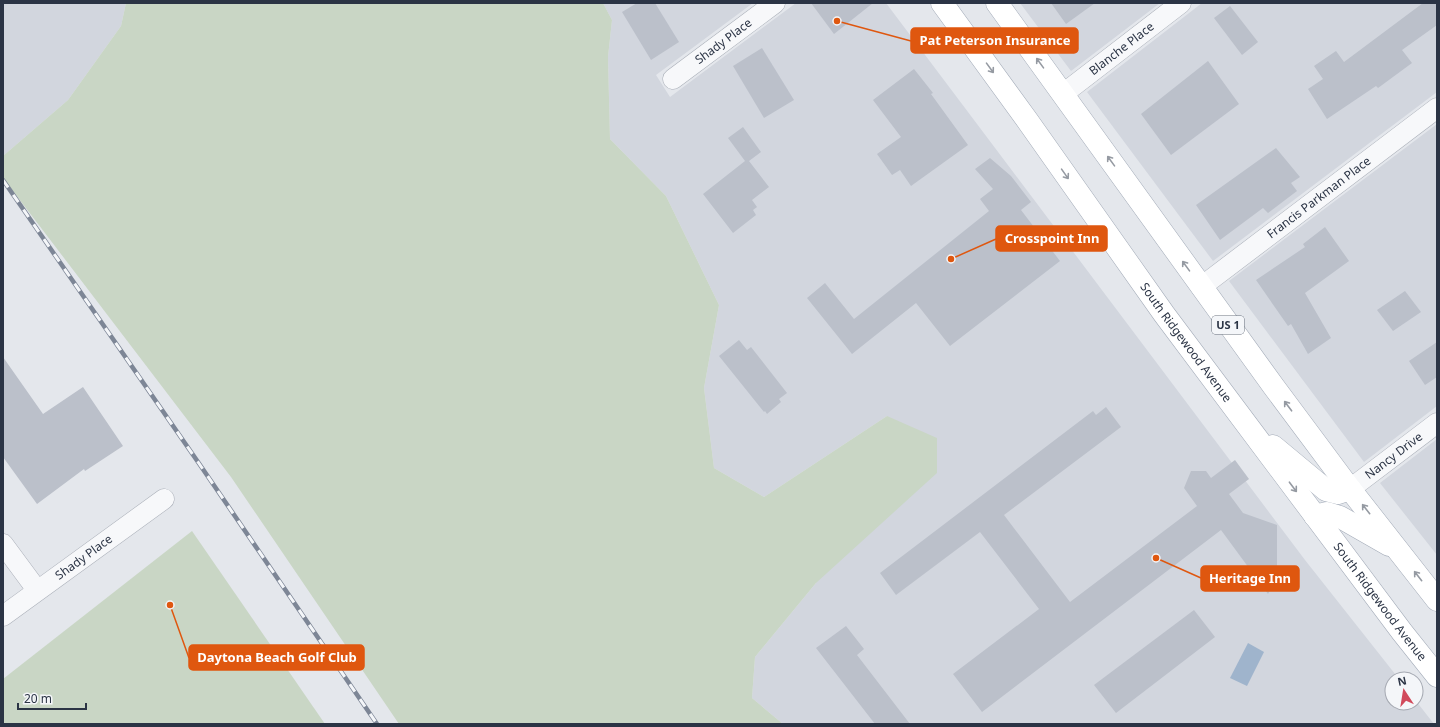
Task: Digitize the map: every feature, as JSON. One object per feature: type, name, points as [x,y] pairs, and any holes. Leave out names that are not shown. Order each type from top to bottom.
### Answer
[{"type":"main road","name":"South Ridgewood Avenue","points":[[942,3],[1160,308],[1402,632],[1437,676]]},
{"type":"main road","name":"US 1","points":[[997,3],[1274,388],[1350,489],[1437,600]]},
{"type":"main road","points":[[1245,422],[1326,490],[1338,492],[1350,489]]},
{"type":"main road","points":[[1315,516],[1327,513],[1340,517],[1399,551]]},
{"type":"street","name":"Shady Place","points":[[673,79],[775,3]]},
{"type":"street","name":"Blanche Place","points":[[1063,94],[1181,3]]},
{"type":"street","name":"Francis Parkman Place","points":[[1201,287],[1437,108]]},
{"type":"street","name":"Nancy Drive","points":[[1350,489],[1437,422]]},
{"type":"street","name":"Shady Place","points":[[3,616],[164,499]]},
{"type":"street","points":[[3,544],[37,590]]},
{"type":"shaded area","points":[[3,3],[126,3],[121,26],[68,100],[3,156]]},
{"type":"shaded area","points":[[603,3],[753,3],[656,75],[670,97],[796,3],[886,3],[1305,560],[1393,671],[1384,671],[1384,711],[1424,711],[1434,724],[783,724],[752,698],[755,657],[816,583],[887,416],[764,497],[714,468],[704,388],[719,305],[666,196],[610,139],[608,57],[612,20]]},
{"type":"shaded area","points":[[1020,3],[1160,3],[1071,71]]},
{"type":"shaded area","points":[[1202,3],[1437,3],[1437,92],[1213,261],[1087,92]]},
{"type":"shaded area","points":[[1437,124],[1437,406],[1364,462],[1229,281]]},
{"type":"shaded area","points":[[1437,439],[1437,555],[1380,483]]},
{"type":"green space","points":[[126,3],[603,3],[612,20],[608,57],[610,139],[666,196],[719,305],[704,388],[714,468],[764,497],[887,416],[937,438],[937,473],[816,583],[755,657],[752,698],[783,724],[399,724],[231,477],[3,178],[3,156],[68,100],[121,26]]},
{"type":"green space","points":[[192,531],[325,724],[3,724],[3,679]]},
{"type":"water","points":[[1248,643],[1264,652],[1247,686],[1230,678]]},
{"type":"building","points":[[637,3],[655,3],[679,42],[651,60],[622,12]]},
{"type":"building","points":[[811,3],[873,3],[834,34]]},
{"type":"building","points":[[1051,3],[1095,3],[1066,24]]},
{"type":"building","points":[[1423,3],[1437,3],[1437,25],[1402,50],[1412,63],[1378,88],[1376,86],[1327,119],[1308,89],[1323,79],[1314,66],[1336,51],[1344,62]]},
{"type":"building","points":[[1230,6],[1258,42],[1242,55],[1214,18]]},
{"type":"building","points":[[762,48],[794,100],[764,118],[733,66]]},
{"type":"building","points":[[1208,61],[1239,104],[1171,155],[1141,114]]},
{"type":"building","points":[[914,69],[933,93],[931,94],[968,145],[911,186],[900,170],[892,175],[877,154],[901,137],[873,100]]},
{"type":"building","points":[[743,127],[761,152],[749,161],[769,187],[752,200],[757,207],[753,210],[756,215],[733,233],[703,194],[745,161],[728,138]]},
{"type":"building","points":[[1276,148],[1300,177],[1291,183],[1297,191],[1268,213],[1263,208],[1220,240],[1196,205]]},
{"type":"building","points":[[990,158],[1011,176],[1031,202],[1021,210],[1060,261],[950,346],[916,303],[852,354],[807,298],[825,283],[854,319],[989,211],[980,199],[993,189],[975,169]]},
{"type":"building","points":[[1325,227],[1349,261],[1305,293],[1331,338],[1308,354],[1291,324],[1288,326],[1256,280],[1305,247],[1303,244]]},
{"type":"building","points":[[1405,291],[1421,312],[1393,331],[1377,310]]},
{"type":"building","points":[[739,340],[747,350],[751,347],[787,393],[779,399],[781,402],[767,414],[719,356]]},
{"type":"building","points":[[1437,342],[1437,377],[1425,385],[1409,361]]},
{"type":"building","points":[[3,357],[43,414],[83,387],[123,446],[85,471],[84,469],[37,504],[3,457]]},
{"type":"building","points":[[1106,407],[1121,427],[1004,515],[1070,602],[1197,506],[1184,488],[1191,471],[1206,471],[1211,478],[1235,460],[1249,479],[1229,494],[1243,513],[1277,525],[1277,577],[1268,594],[1221,530],[982,712],[953,674],[1039,609],[980,532],[896,595],[880,573],[1093,411],[1096,415]]},
{"type":"building","points":[[1194,610],[1215,637],[1116,713],[1094,685]]},
{"type":"building","points":[[846,626],[864,649],[857,655],[910,724],[875,724],[816,648]]},
{"type":"railway","points":[[3,180],[377,724]]},
{"type":"place","name":"Pat Peterson Insurance","points":[[837,21]]},
{"type":"place","name":"Crosspoint Inn","points":[[951,259]]},
{"type":"place","name":"Heritage Inn","points":[[1156,558]]},
{"type":"place","name":"Daytona Beach Golf Club","points":[[170,605]]}]
